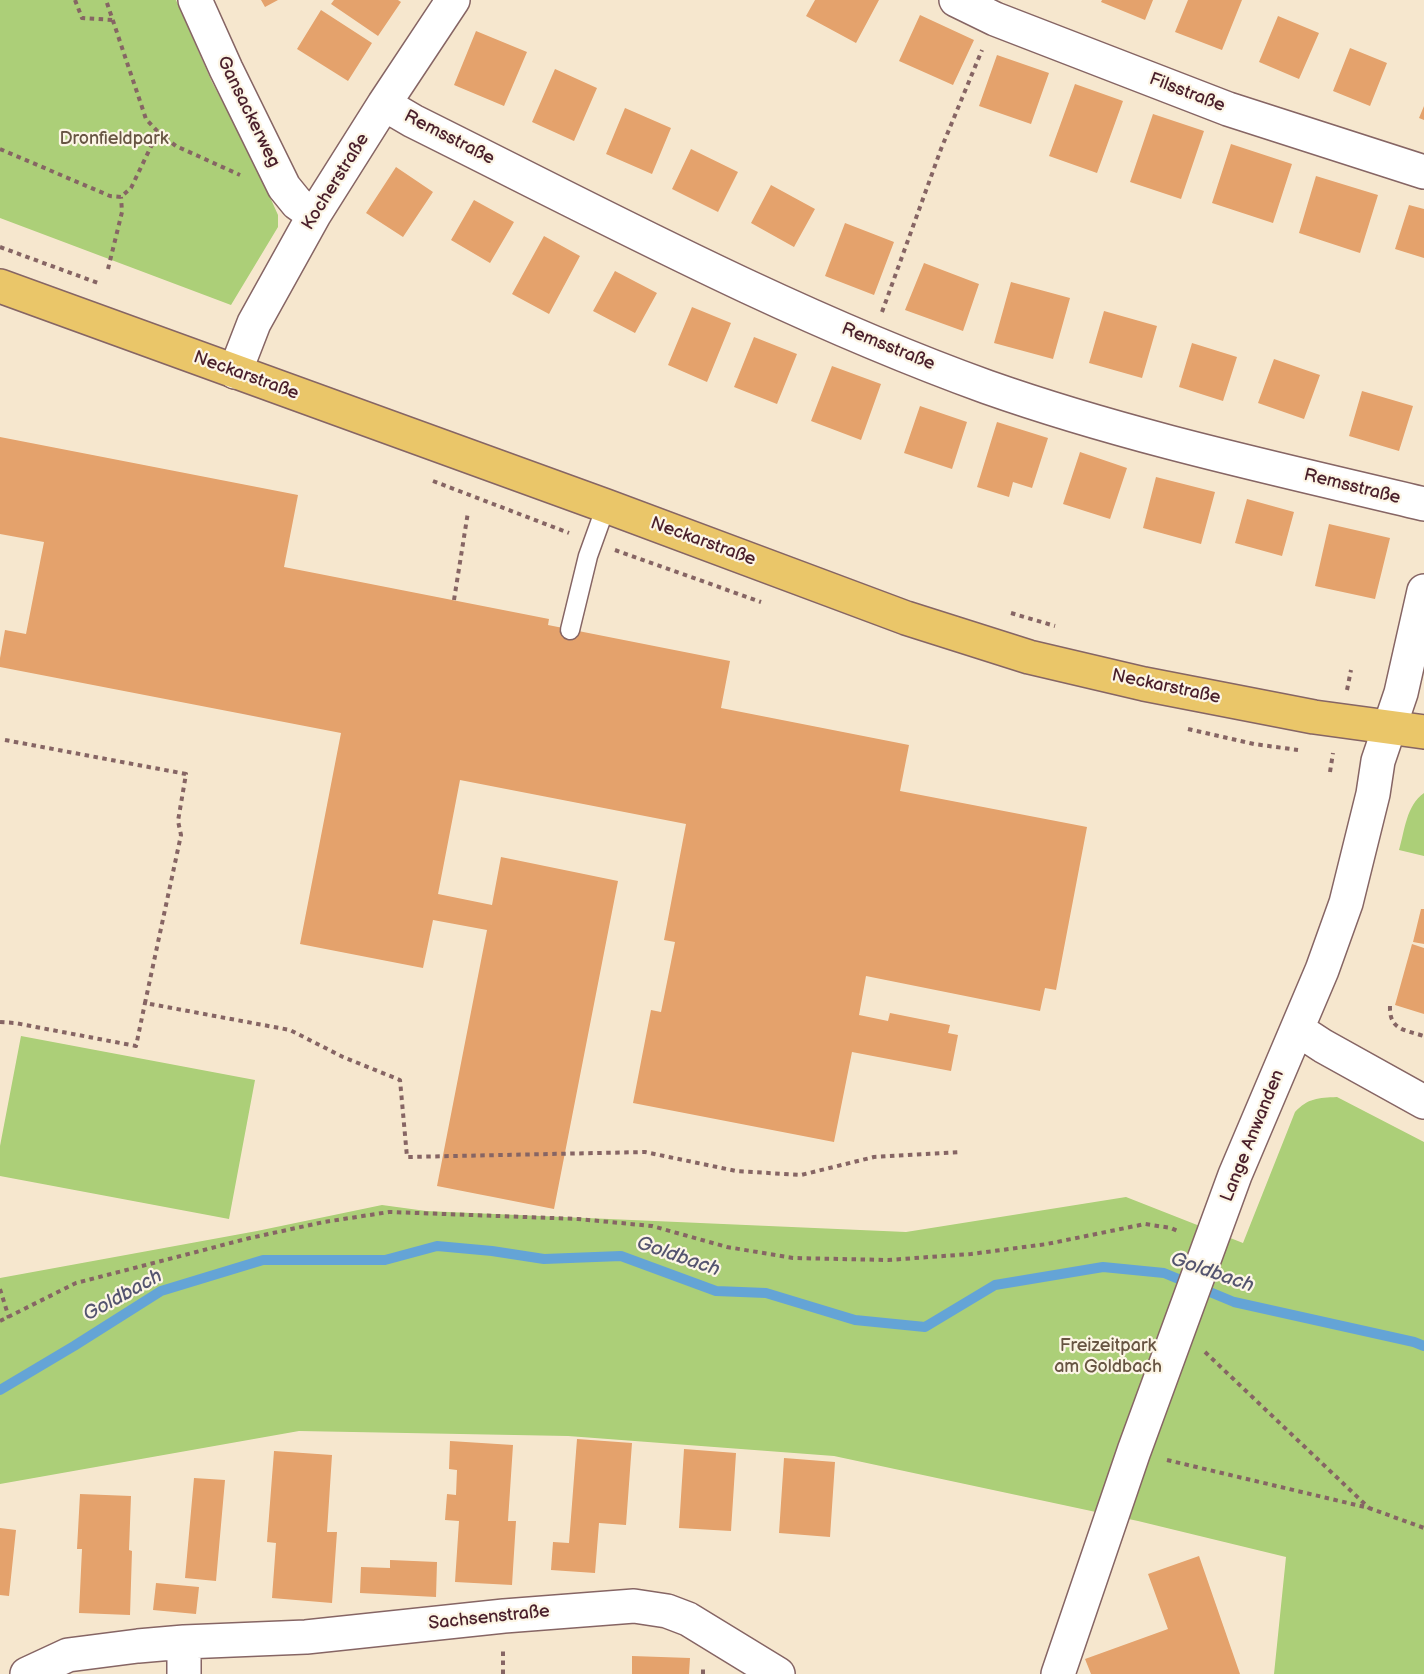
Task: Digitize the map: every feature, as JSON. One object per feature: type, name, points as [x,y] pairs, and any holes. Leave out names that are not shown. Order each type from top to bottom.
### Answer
[{"type":"main road","name":"Neckarstraße","points":[[0,286],[606,506],[906,618],[1029,657],[1144,684],[1303,715],[1424,732]]},
{"type":"street","name":"Gansackerweg","points":[[195,0],[284,187],[297,203],[314,215]]},
{"type":"street","name":"Kocherstraße","points":[[235,372],[254,323],[314,215],[453,0]]},
{"type":"street","name":"Filsstraße","points":[[956,0],[995,19],[1228,109],[1424,172]]},
{"type":"street","name":"Remsstraße","points":[[384,104],[785,305],[988,387],[1099,423],[1424,504]]},
{"type":"street","name":"Lange Anwanden","points":[[1058,1674],[1134,1450],[1235,1175],[1322,970],[1346,903],[1373,794],[1378,761],[1401,693],[1424,591]]},
{"type":"street","points":[[1297,1029],[1323,1047],[1424,1102]]},
{"type":"street","name":"Sachsenstraße","points":[[27,1674],[68,1655],[184,1658],[306,1637],[504,1616],[634,1606],[667,1611],[688,1619],[778,1674]]},
{"type":"lane","points":[[570,630],[588,556],[606,506]]},
{"type":"path","points":[[75,0],[82,18],[114,20]]},
{"type":"path","points":[[106,0],[146,119],[158,132],[176,146],[247,178],[284,187]]},
{"type":"path","points":[[872,342],[941,149],[995,19]]},
{"type":"path","points":[[0,149],[110,196],[121,197],[131,188],[158,132]]},
{"type":"path","points":[[108,269],[122,212],[121,197]]},
{"type":"path","points":[[0,247],[101,285]]},
{"type":"path","points":[[454,600],[468,512]]},
{"type":"path","points":[[1003,611],[1059,627]]},
{"type":"path","points":[[1348,685],[1401,693]]},
{"type":"path","points":[[0,1022],[136,1046],[181,835],[177,821],[186,774],[4,740]]},
{"type":"path","points":[[145,1003],[290,1030],[343,1057],[400,1080],[407,1157],[645,1152],[736,1171],[801,1175],[874,1157],[961,1152]]},
{"type":"path","points":[[1390,1006],[1391,1019],[1396,1027],[1424,1036]]},
{"type":"path","points":[[0,1322],[76,1283],[324,1222],[389,1212],[578,1220],[652,1226],[727,1247],[793,1258],[888,1260],[970,1254],[1047,1244],[1145,1224],[1171,1227],[1205,1260]]},
{"type":"path","points":[[0,1289],[9,1317]]},
{"type":"path","points":[[1180,1325],[1196,1344],[1369,1508]]},
{"type":"path","points":[[1134,1450],[1176,1463],[1369,1508],[1424,1528]]},
{"type":"green space","name":"Dronfieldpark","points":[[0,0],[176,0],[212,82],[253,159],[278,215],[278,227],[231,305],[0,218]]},
{"type":"green space","points":[[1424,793],[1424,856],[1399,850],[1410,811]]},
{"type":"green space","points":[[21,1036],[255,1080],[229,1219],[0,1176],[0,1146]]},
{"type":"green space","name":"Freizeitpark am Goldbach","points":[[1337,1097],[1424,1142],[1424,1674],[1274,1674],[1286,1557],[1138,1521],[834,1456],[568,1436],[299,1431],[0,1484],[0,1278],[257,1231],[382,1205],[426,1211],[906,1232],[1126,1197],[1243,1243],[1295,1112],[1304,1104],[1314,1100]]},
{"type":"building","points":[[261,0],[278,0],[265,7]]},
{"type":"building","points":[[334,0],[398,0],[401,2],[378,36],[331,4]]},
{"type":"building","points":[[815,0],[879,0],[856,43],[806,16]]},
{"type":"building","points":[[1102,0],[1153,0],[1145,20],[1101,2]]},
{"type":"building","points":[[1188,0],[1242,0],[1222,50],[1175,32]]},
{"type":"building","points":[[321,10],[372,43],[348,81],[297,49]]},
{"type":"building","points":[[920,15],[974,40],[953,85],[899,61]]},
{"type":"building","points":[[1278,16],[1319,33],[1299,79],[1259,62]]},
{"type":"building","points":[[476,31],[527,52],[504,106],[454,85]]},
{"type":"building","points":[[1350,48],[1387,63],[1370,106],[1333,91]]},
{"type":"building","points":[[997,55],[1049,73],[1031,124],[979,106]]},
{"type":"building","points":[[555,69],[597,88],[574,141],[532,122]]},
{"type":"building","points":[[1075,84],[1123,101],[1097,173],[1049,156]]},
{"type":"building","points":[[1424,106],[1424,120],[1419,118]]},
{"type":"building","points":[[625,108],[671,128],[652,174],[606,154]]},
{"type":"building","points":[[1153,114],[1204,131],[1181,199],[1130,182]]},
{"type":"building","points":[[1231,144],[1292,164],[1273,223],[1212,203]]},
{"type":"building","points":[[691,149],[738,172],[718,212],[672,189]]},
{"type":"building","points":[[396,167],[433,192],[403,237],[366,213]]},
{"type":"building","points":[[1316,176],[1378,195],[1360,253],[1299,233]]},
{"type":"building","points":[[771,185],[815,209],[794,247],[751,223]]},
{"type":"building","points":[[474,200],[514,222],[490,263],[451,240]]},
{"type":"building","points":[[1409,205],[1424,209],[1424,258],[1395,249]]},
{"type":"building","points":[[845,223],[894,242],[874,295],[825,276]]},
{"type":"building","points":[[544,236],[580,256],[549,314],[512,294]]},
{"type":"building","points":[[924,263],[979,284],[963,331],[905,310]]},
{"type":"building","points":[[615,271],[657,293],[635,333],[593,311]]},
{"type":"building","points":[[1011,282],[1070,298],[1053,359],[994,343]]},
{"type":"building","points":[[692,307],[731,323],[707,382],[668,365]]},
{"type":"building","points":[[1104,311],[1157,326],[1142,378],[1089,363]]},
{"type":"building","points":[[754,337],[797,354],[777,404],[734,387]]},
{"type":"building","points":[[1192,343],[1237,357],[1223,401],[1179,387]]},
{"type":"building","points":[[1274,359],[1320,375],[1304,419],[1258,403]]},
{"type":"building","points":[[832,366],[881,384],[861,440],[811,421]]},
{"type":"building","points":[[1362,391],[1413,406],[1399,451],[1349,436]]},
{"type":"building","points":[[920,406],[967,422],[952,469],[904,453]]},
{"type":"building","points":[[997,422],[1048,438],[1032,488],[1013,482],[1009,497],[977,487]]},
{"type":"building","points":[[0,437],[298,495],[284,567],[549,619],[548,625],[730,661],[721,708],[909,745],[900,791],[1087,827],[1056,990],[1045,988],[1040,1011],[866,976],[859,1015],[888,1021],[890,1013],[950,1025],[948,1033],[958,1035],[951,1071],[852,1052],[834,1142],[633,1103],[651,1010],[661,1012],[675,942],[664,940],[686,824],[460,780],[438,894],[492,905],[501,857],[618,881],[554,1209],[437,1186],[487,930],[433,920],[423,968],[300,944],[341,733],[0,667],[5,630],[26,634],[44,542],[0,534]]},
{"type":"building","points":[[1080,452],[1127,468],[1110,519],[1063,504]]},
{"type":"building","points":[[1156,477],[1215,492],[1201,544],[1143,528]]},
{"type":"building","points":[[1247,499],[1294,512],[1282,556],[1235,543]]},
{"type":"building","points":[[1329,524],[1390,538],[1375,599],[1315,586]]},
{"type":"building","points":[[1421,909],[1424,909],[1424,944],[1413,942]]},
{"type":"building","points":[[1412,944],[1424,948],[1424,1014],[1395,1005]]},
{"type":"building","points":[[577,1439],[632,1443],[626,1525],[599,1523],[595,1573],[551,1570],[553,1542],[569,1543]]},
{"type":"building","points":[[450,1441],[513,1445],[508,1521],[516,1521],[512,1585],[455,1582],[459,1521],[445,1520],[447,1494],[456,1495],[457,1470],[449,1469]]},
{"type":"building","points":[[684,1449],[736,1453],[731,1531],[679,1528]]},
{"type":"building","points":[[274,1451],[332,1455],[327,1532],[337,1532],[332,1603],[272,1598],[276,1543],[267,1542]]},
{"type":"building","points":[[784,1458],[835,1462],[830,1537],[779,1533]]},
{"type":"building","points":[[194,1478],[225,1480],[216,1581],[185,1578]]},
{"type":"building","points":[[80,1494],[131,1496],[130,1615],[79,1613],[82,1549],[77,1549]]},
{"type":"building","points":[[0,1528],[16,1530],[9,1596],[0,1595]]},
{"type":"building","points":[[1199,1556],[1240,1674],[1091,1674],[1085,1659],[1168,1629],[1148,1574]]},
{"type":"building","points":[[390,1560],[437,1562],[436,1597],[360,1593],[361,1567],[390,1568]]},
{"type":"building","points":[[156,1583],[199,1587],[196,1614],[153,1610]]},
{"type":"building","points":[[632,1656],[690,1658],[689,1674],[632,1674]]},
{"type":"waterway","name":"Goldbach","points":[[0,1390],[161,1291],[263,1260],[385,1260],[437,1246],[544,1259],[621,1256],[716,1291],[766,1293],[855,1320],[925,1327],[995,1285],[1103,1267],[1164,1273],[1234,1302],[1424,1346]]}]
